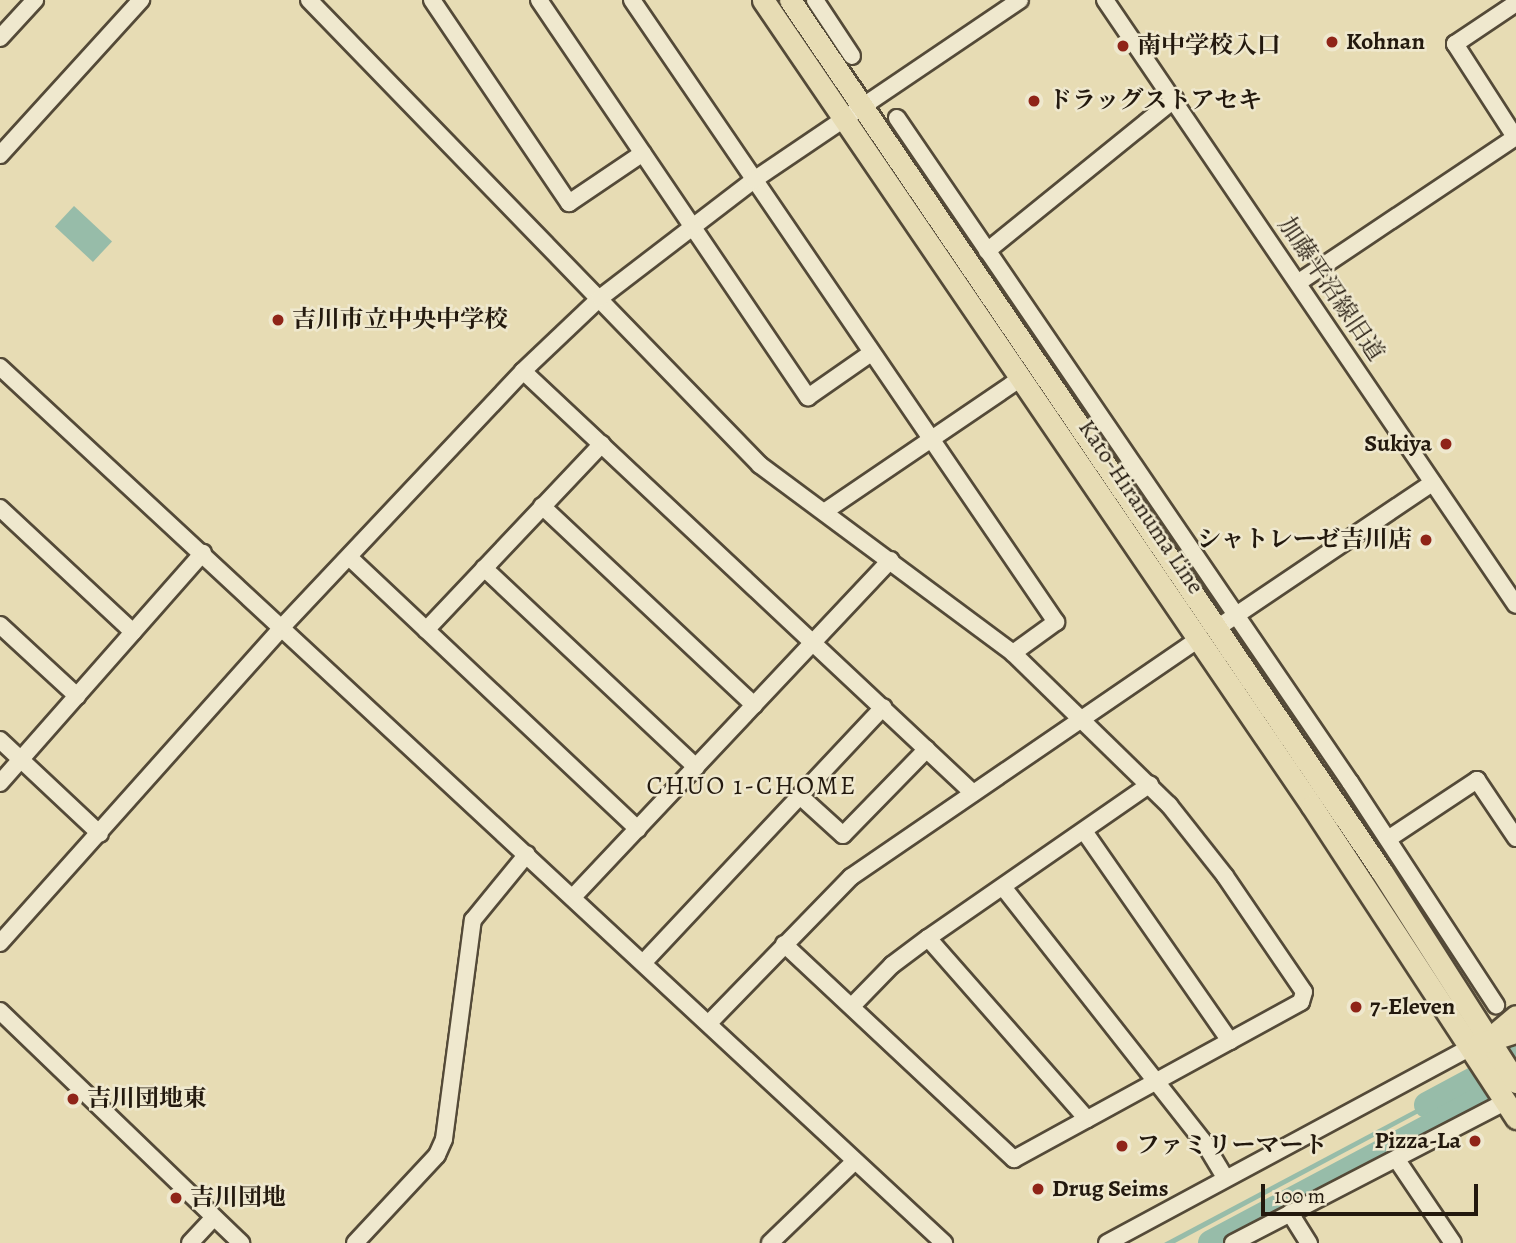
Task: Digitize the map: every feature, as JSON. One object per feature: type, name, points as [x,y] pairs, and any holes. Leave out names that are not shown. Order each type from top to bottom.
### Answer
[{"type":"main road","name":"Kato-Hiranuma Line","points":[[763,0],[844,118],[1029,372],[1485,1048]]},
{"type":"main road","name":"Kato-Hiranuma Line","points":[[790,0],[863,106],[921,173],[1029,372]]},
{"type":"main road","name":"Kato-Hiranuma Line","points":[[1207,634],[1328,793],[1485,1048]]},
{"type":"main road","points":[[1485,1048],[1516,1016]]},
{"type":"main road","points":[[1485,1048],[1516,1032]]},
{"type":"main road","points":[[1485,1048],[1516,1082]]},
{"type":"main road","points":[[1485,1048],[1511,1110]]},
{"type":"street","points":[[0,38],[35,0]]},
{"type":"street","points":[[0,155],[141,0]]},
{"type":"street","points":[[309,0],[760,465],[1013,653],[1150,784],[1203,846],[1304,992],[1301,1002],[1014,1159],[784,944]]},
{"type":"street","points":[[432,0],[569,203],[643,153]]},
{"type":"street","points":[[540,0],[808,397],[870,353]]},
{"type":"street","points":[[632,0],[930,442],[1056,622],[1013,653]]},
{"type":"street","points":[[815,0],[852,56]]},
{"type":"street","points":[[0,943],[100,835],[283,626],[523,371],[600,298],[691,224],[1020,0]]},
{"type":"street","name":"加藤平沼線旧道","points":[[1105,0],[1175,99],[1516,605]]},
{"type":"street","points":[[1299,282],[1516,137],[1455,44],[1516,3]]},
{"type":"street","points":[[987,251],[1175,99]]},
{"type":"street","points":[[897,118],[921,173],[987,251],[1058,353],[1388,839],[1496,1005]]},
{"type":"street","points":[[824,512],[1058,353]]},
{"type":"street","points":[[0,367],[283,626],[944,1243]]},
{"type":"street","points":[[523,371],[973,793]]},
{"type":"street","points":[[426,630],[601,444]]},
{"type":"street","points":[[709,1023],[852,877],[1433,483]]},
{"type":"street","points":[[542,506],[754,705]]},
{"type":"street","points":[[0,508],[133,632]]},
{"type":"street","points":[[0,783],[203,553]]},
{"type":"street","points":[[349,557],[638,829]]},
{"type":"street","points":[[573,897],[891,560]]},
{"type":"street","points":[[484,568],[696,767]]},
{"type":"street","points":[[0,625],[77,696]]},
{"type":"street","points":[[643,963],[883,707]]},
{"type":"street","points":[[0,740],[100,835]]},
{"type":"street","points":[[800,796],[843,835],[927,748]]},
{"type":"street","points":[[1328,793],[1348,780]]},
{"type":"street","points":[[1388,839],[1477,780],[1516,838]]},
{"type":"street","points":[[852,1006],[892,964],[1150,784]]},
{"type":"street","points":[[1084,831],[1230,1041]]},
{"type":"street","points":[[355,1243],[437,1155],[444,1139],[473,920],[527,854]]},
{"type":"street","points":[[1003,887],[1225,1177]]},
{"type":"street","points":[[928,938],[1087,1119]]},
{"type":"street","points":[[0,1011],[242,1243]]},
{"type":"street","points":[[1107,1243],[1225,1177],[1485,1048]]},
{"type":"street","points":[[1233,1243],[1397,1160],[1511,1110]]},
{"type":"street","points":[[1397,1160],[1453,1243]]},
{"type":"street","points":[[770,1243],[855,1161]]},
{"type":"street","points":[[1290,1213],[1309,1243]]},
{"type":"street","points":[[190,1243],[214,1217]]},
{"type":"shaded area","points":[[74,206],[112,241],[93,262],[55,226]]},
{"type":"shaded area","points":[[1456,1088],[1460,1091],[1175,1243],[1164,1243]]},
{"type":"waterway","points":[[1427,1105],[1516,1057]]},
{"type":"waterway","points":[[1211,1243],[1516,1081]]},
{"type":"place","name":"Kohnan","points":[[1332,42]]},
{"type":"place","name":"南中学校入口","points":[[1123,46]]},
{"type":"place","name":"ドラッグストアセキ","points":[[1034,101]]},
{"type":"place","name":"吉川市立中央中学校","points":[[278,320]]},
{"type":"place","name":"Sukiya","points":[[1446,444]]},
{"type":"place","name":"シャトレーゼ吉川店","points":[[1426,540]]},
{"type":"place","name":"7-Eleven","points":[[1356,1007]]},
{"type":"place","name":"吉川団地東","points":[[73,1099]]},
{"type":"place","name":"Pizza-La","points":[[1475,1141]]},
{"type":"place","name":"ファミリーマート","points":[[1122,1146]]},
{"type":"place","name":"Drug Seims","points":[[1038,1189]]},
{"type":"place","name":"吉川団地","points":[[176,1198]]},
{"type":"district","name":"CHUO 1-CHOME","points":[[752,786]]}]
